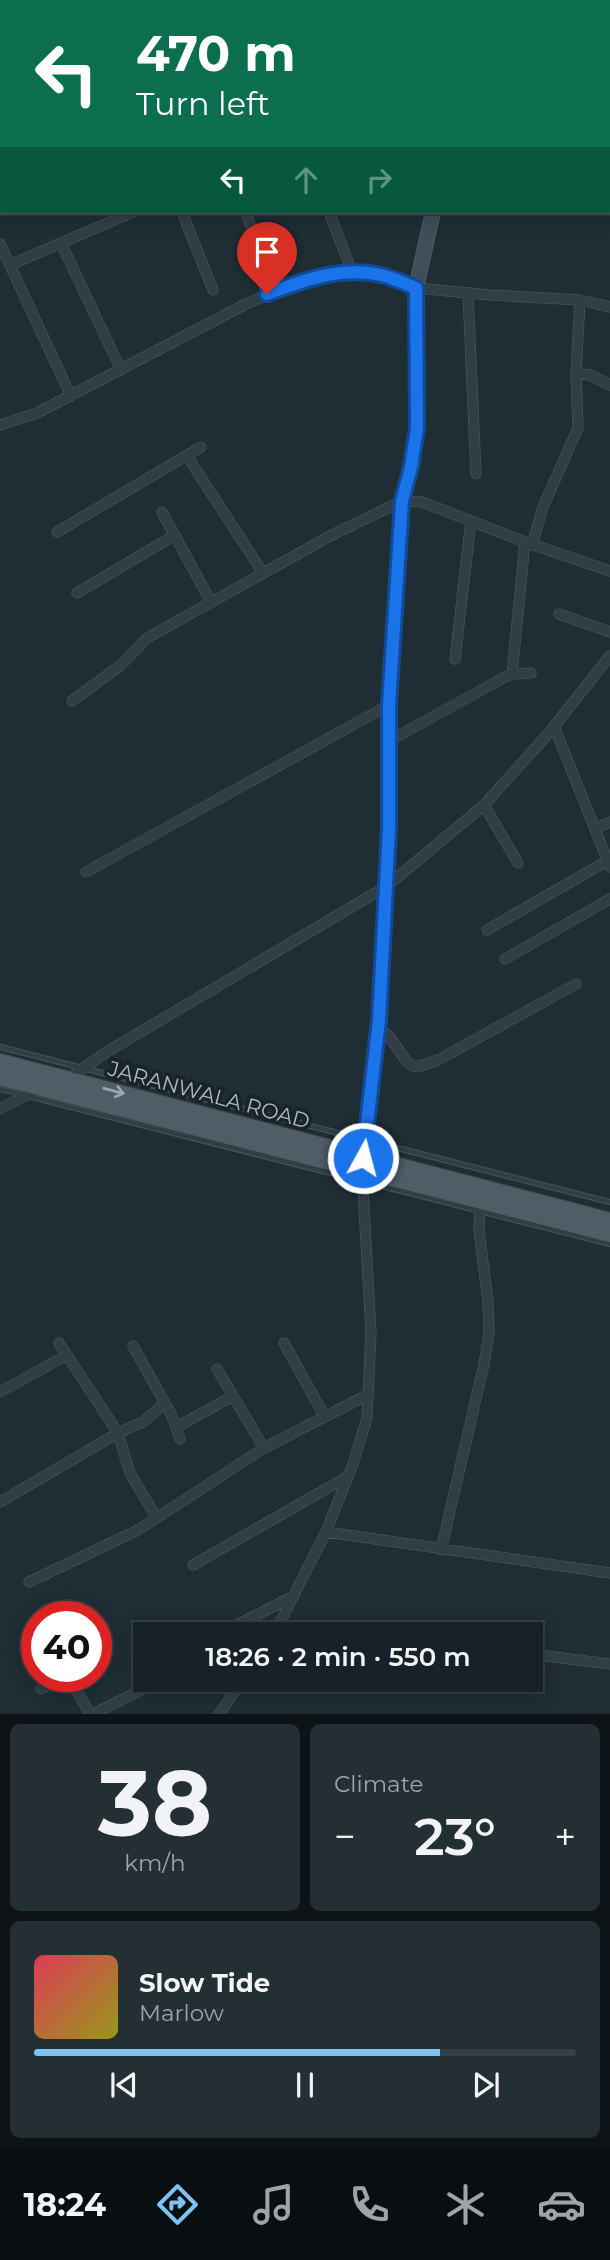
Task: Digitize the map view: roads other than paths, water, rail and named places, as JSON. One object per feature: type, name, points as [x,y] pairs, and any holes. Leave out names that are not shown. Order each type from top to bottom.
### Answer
[{"type":"main road","name":"JARANWALA ROAD","points":[[0,1062],[68,1079],[363,1170],[610,1222]]},
{"type":"main road","name":"JARANWALA ROAD","points":[[0,1077],[610,1234]]},
{"type":"street","points":[[183,214],[213,290]]},
{"type":"street","points":[[247,214],[259,251],[258,269],[267,294]]},
{"type":"street","points":[[330,214],[352,272]]},
{"type":"street","points":[[281,1622],[326,1532],[367,1418],[371,1333],[363,1170],[378,1028],[387,886],[389,705],[402,501],[417,428],[416,288],[433,214]]},
{"type":"street","points":[[10,265],[118,215]]},
{"type":"street","points":[[61,243],[121,370]]},
{"type":"street","points":[[0,244],[71,396]]},
{"type":"street","points":[[0,425],[37,413],[267,294],[307,279],[352,272],[383,276],[416,288],[580,300],[610,307]]},
{"type":"street","points":[[468,293],[476,474]]},
{"type":"street","points":[[512,674],[528,544],[578,428],[576,373],[580,300]]},
{"type":"street","points":[[576,373],[590,375],[610,385]]},
{"type":"street","points":[[57,532],[201,447]]},
{"type":"street","points":[[187,456],[263,573]]},
{"type":"street","points":[[72,701],[121,665],[147,638],[330,536],[402,501],[422,502],[528,544],[610,571]]},
{"type":"street","points":[[162,512],[211,602]]},
{"type":"street","points":[[455,659],[471,521]]},
{"type":"street","points":[[77,593],[175,535]]},
{"type":"street","points":[[559,614],[610,632]]},
{"type":"street","points":[[68,1079],[82,1068],[387,886],[484,805],[554,726],[610,656]]},
{"type":"street","points":[[389,741],[512,674],[531,673]]},
{"type":"street","points":[[86,872],[389,705]]},
{"type":"street","points":[[487,930],[609,864],[554,726]]},
{"type":"street","points":[[484,805],[518,863]]},
{"type":"street","points":[[595,829],[610,822]]},
{"type":"street","points":[[505,959],[610,899]]},
{"type":"street","points":[[378,1028],[389,1036],[407,1062],[413,1066],[421,1066],[438,1060],[576,984]]},
{"type":"street","points":[[0,1109],[41,1087]]},
{"type":"street","points":[[441,1550],[489,1332],[480,1210]]},
{"type":"street","points":[[59,1343],[118,1433],[130,1474],[156,1517]]},
{"type":"street","points":[[284,1343],[326,1417]]},
{"type":"street","points":[[132,1346],[165,1403],[180,1439]]},
{"type":"street","points":[[0,1392],[67,1355]]},
{"type":"street","points":[[216,1369],[264,1448]]},
{"type":"street","points":[[29,1582],[138,1530],[264,1448],[369,1394]]},
{"type":"street","points":[[177,1427],[233,1396]]},
{"type":"street","points":[[0,1502],[118,1433],[143,1422],[165,1403]]},
{"type":"street","points":[[192,1566],[348,1477]]},
{"type":"street","points":[[326,1532],[610,1573]]},
{"type":"street","points":[[243,1622],[294,1596]]},
{"type":"street","points":[[543,1656],[610,1664]]},
{"type":"street","points":[[77,1692],[92,1714],[137,1692]]},
{"type":"street","points":[[219,1714],[235,1692]]},
{"type":"lane","points":[[0,1047],[610,1202]]},
{"type":"lane","points":[[0,1089],[363,1170],[480,1210],[610,1244]]}]
